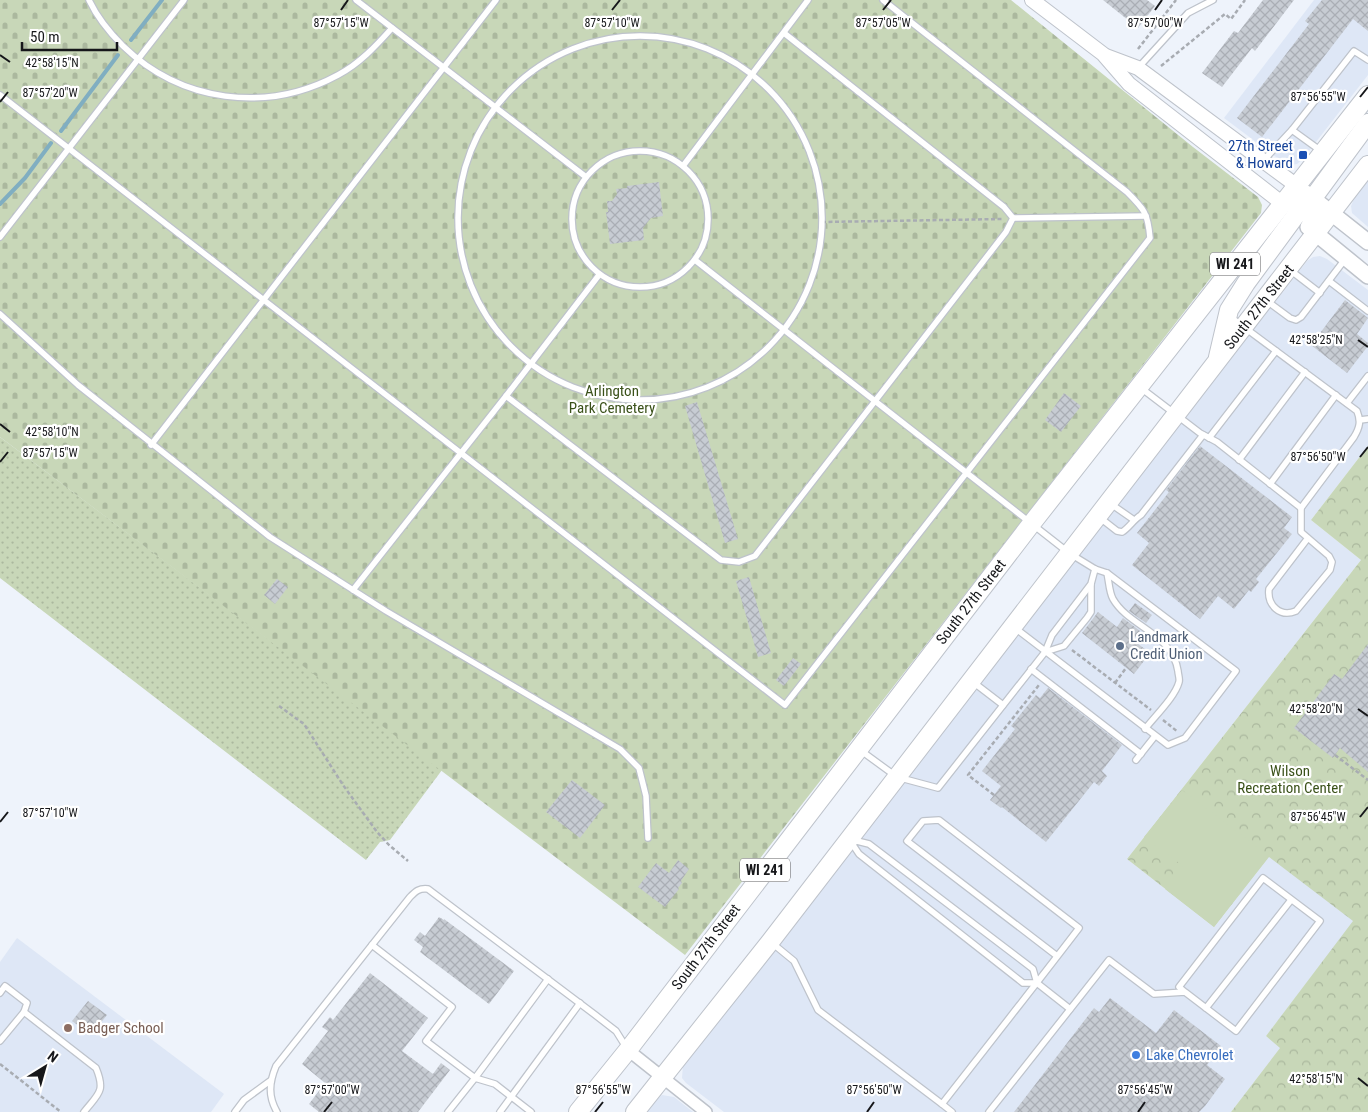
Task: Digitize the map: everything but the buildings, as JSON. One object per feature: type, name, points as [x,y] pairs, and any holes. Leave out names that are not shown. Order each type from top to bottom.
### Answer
[{"type":"main road","name":"South 27th Street","points":[[578,1112],[628,1050],[1139,386],[1290,210],[1297,186],[1368,95]]},
{"type":"main road","points":[[1315,234],[1311,219],[1312,198],[1368,123]]},
{"type":"main road","name":"South 27th Street","points":[[635,1112],[897,778],[1368,165]]},
{"type":"main road","points":[[1297,186],[1368,242]]},
{"type":"main road","points":[[1217,362],[1229,310],[1290,210],[1315,234],[1368,276]]},
{"type":"street","points":[[1032,0],[1103,54],[1129,84],[1290,210]]},
{"type":"street","points":[[1103,54],[1138,68],[1297,186]]},
{"type":"street","points":[[628,1050],[706,1112]]},
{"type":"lane","points":[[89,0],[92,8],[110,34],[138,60],[166,78],[197,91],[236,98],[273,97],[305,90],[338,75],[367,55],[392,28]]},
{"type":"lane","points":[[0,237],[184,0]]},
{"type":"lane","points":[[356,0],[586,177]]},
{"type":"lane","points":[[151,445],[496,0]]},
{"type":"lane","points":[[683,166],[808,0]]},
{"type":"lane","points":[[0,95],[785,705],[1150,238],[1148,221],[1142,207],[1127,192],[883,0]]},
{"type":"lane","points":[[1138,68],[1188,13],[1212,0]]},
{"type":"lane","points":[[784,33],[1004,207],[1013,218]]},
{"type":"lane","points":[[652,36],[688,42],[722,55],[752,74],[778,99],[799,128],[814,161],[822,196],[822,232],[816,267],[804,300],[784,330],[760,356],[730,377],[698,391],[663,399],[627,400],[591,394],[558,380],[530,364],[502,337],[482,308],[467,275],[459,241],[458,205],[464,170],[476,137],[495,107],[519,81],[548,60],[581,45],[616,37],[652,36]]},
{"type":"lane","points":[[1263,161],[1292,130],[1354,51],[1368,60]]},
{"type":"lane","points":[[1292,130],[1323,152]]},
{"type":"lane","points":[[632,151],[650,152],[668,157],[683,166],[697,182],[706,201],[708,222],[705,242],[695,260],[680,275],[660,285],[639,288],[618,285],[599,275],[586,262],[576,246],[572,228],[571,210],[576,193],[586,177],[598,164],[614,156],[632,151]]},
{"type":"lane","points":[[1013,218],[1146,216]]},
{"type":"lane","points":[[506,396],[721,560],[739,562],[755,556],[1006,232],[1013,218]]},
{"type":"lane","points":[[1265,300],[1290,318],[1296,320],[1301,317],[1346,258]]},
{"type":"lane","points":[[695,260],[1069,553],[1107,573],[1236,671],[1185,738],[1168,745],[1013,626]]},
{"type":"lane","points":[[1288,269],[1320,292]]},
{"type":"lane","points":[[353,590],[599,275]]},
{"type":"lane","points":[[1329,281],[1368,311]]},
{"type":"lane","points":[[0,314],[78,385],[151,445],[270,537],[353,590],[620,749],[639,768],[646,796],[648,838]]},
{"type":"lane","points":[[1228,315],[1357,410],[1360,420],[1359,428],[1354,437],[1301,508],[1301,532],[1308,538],[1329,556],[1332,562],[1330,570],[1296,611],[1290,614],[1282,612],[1272,606],[1268,597],[1269,589],[1308,538]]},
{"type":"lane","points":[[1210,438],[1276,351]]},
{"type":"lane","points":[[1239,460],[1305,372]]},
{"type":"lane","points":[[1347,403],[1368,376]]},
{"type":"lane","points":[[1139,386],[1301,508]]},
{"type":"lane","points":[[1270,484],[1336,395]]},
{"type":"lane","points":[[1360,420],[1368,419]]},
{"type":"lane","points":[[1098,516],[1122,532],[1141,516],[1203,435]]},
{"type":"lane","points":[[1109,502],[1134,520]]},
{"type":"lane","points":[[1045,652],[1064,646],[1091,612],[1091,584],[1096,568]]},
{"type":"lane","points":[[1107,573],[1112,597],[1118,607],[1165,644],[1177,664],[1179,681],[1172,694],[1145,729]]},
{"type":"lane","points":[[859,748],[897,778],[938,788],[1045,652],[1052,635],[1091,584]]},
{"type":"lane","points":[[1031,669],[1141,754]]},
{"type":"lane","points":[[971,681],[1003,705]]},
{"type":"lane","points":[[1136,760],[1155,736]]},
{"type":"lane","points":[[942,1104],[1079,928],[939,820],[923,821],[907,841],[1057,956]]},
{"type":"lane","points":[[849,839],[859,854],[1023,983],[1036,983],[1070,1009]]},
{"type":"lane","points":[[849,839],[869,844],[1033,969],[1036,983]]},
{"type":"lane","points":[[1263,878],[1291,900],[1320,921],[1236,1031],[1179,987],[1263,878]]},
{"type":"lane","points":[[277,1112],[270,1097],[270,1081],[276,1066],[415,891],[421,888],[428,889],[616,1031],[628,1050]]},
{"type":"lane","points":[[1206,1008],[1291,900]]},
{"type":"lane","points":[[770,942],[794,961],[818,1010],[952,1112]]},
{"type":"lane","points":[[372,945],[452,1007],[426,1041],[475,1078],[495,1084],[530,1112]]},
{"type":"lane","points":[[989,1112],[1109,960],[1154,994],[1185,992]]},
{"type":"lane","points":[[448,1112],[548,979]]},
{"type":"lane","points":[[0,993],[5,986],[27,1003],[24,1012],[0,1041]]},
{"type":"lane","points":[[500,1112],[580,1003]]},
{"type":"lane","points":[[24,1012],[96,1068],[101,1080],[101,1090],[84,1112]]},
{"type":"lane","points":[[236,1112],[244,1100],[270,1081]]},
{"type":"path","points":[[1138,49],[1176,0]]},
{"type":"path","points":[[1161,66],[1225,14],[1231,19],[1245,0]]},
{"type":"path","points":[[822,222],[999,220],[1013,218]]},
{"type":"path","points":[[1071,649],[1185,738]]},
{"type":"path","points":[[1115,683],[1126,668]]},
{"type":"path","points":[[994,795],[968,775],[1040,684],[1045,687],[1049,683]]},
{"type":"path","points":[[279,706],[304,724],[363,813],[389,845],[408,861]]},
{"type":"path","points":[[1335,755],[1368,780]]},
{"type":"path","points":[[0,1064],[61,1112]]},
{"type":"shaded area","points":[[1314,0],[1368,0],[1368,75],[1302,160],[1297,164],[1291,165],[1284,163],[1224,118]]},
{"type":"shaded area","points":[[1368,181],[1368,227],[1352,213],[1351,206]]},
{"type":"shaded area","points":[[1320,256],[1327,259],[1368,290],[1368,446],[1311,520],[1361,560],[1127,859],[1214,927],[1269,856],[1354,921],[1266,1036],[1281,1047],[1231,1112],[724,1112],[686,1083],[682,1078],[683,1065],[1307,261],[1313,257]]},
{"type":"shaded area","name":"Badger School","points":[[17,938],[224,1094],[211,1112],[0,1112],[0,962]]},
{"type":"shaded area","points":[[662,1095],[674,1097],[693,1112],[647,1112]]},
{"type":"green space","name":"Arlington Park Cemetery","points":[[0,0],[1011,0],[1258,197],[1262,205],[1261,213],[685,955],[0,437]]},
{"type":"green space","points":[[0,437],[442,770],[390,840],[380,842],[366,860],[0,578]]},
{"type":"green space","name":"Wilson Recreation Center","points":[[1368,446],[1368,1112],[1231,1112],[1280,1048],[1266,1036],[1353,921],[1269,857],[1214,927],[1127,859],[1361,560],[1311,520]]},
{"type":"green space","points":[[1182,790],[1269,856],[1214,927],[1165,889],[1183,866],[1144,837]]},
{"type":"waterway","points":[[131,40],[162,0]]},
{"type":"waterway","points":[[61,131],[118,55]]},
{"type":"waterway","points":[[0,204],[25,178],[51,143]]},
{"type":"place","name":"27th Street & Howard","points":[[1303,155]]},
{"type":"place","name":"Landmark Credit Union","points":[[1120,646]]},
{"type":"place","name":"Badger School","points":[[68,1028]]},
{"type":"place","name":"Lake Chevrolet","points":[[1136,1055]]}]
